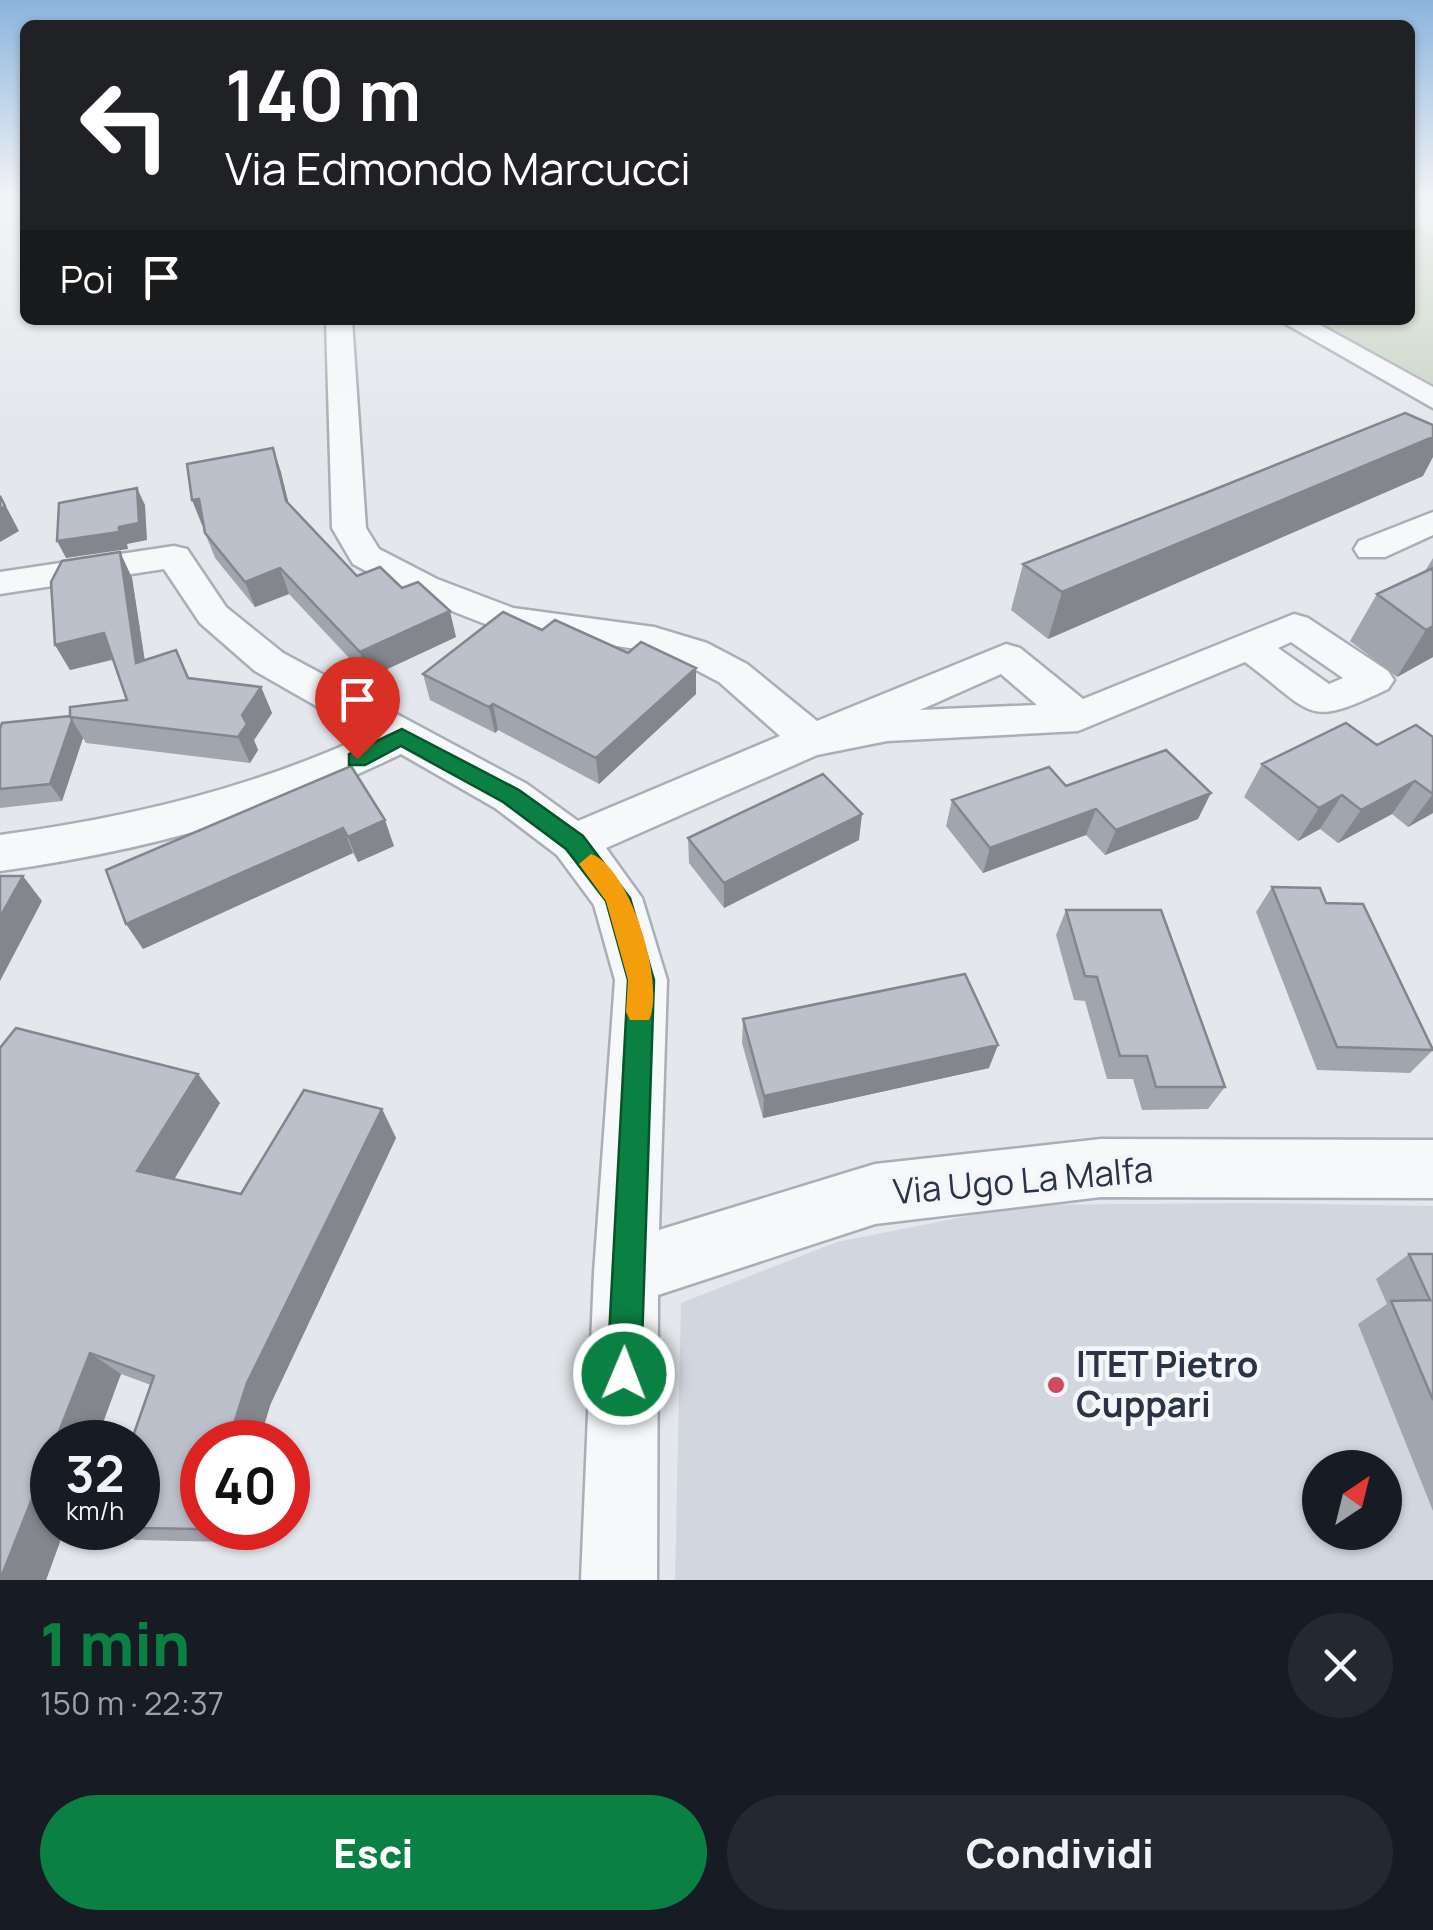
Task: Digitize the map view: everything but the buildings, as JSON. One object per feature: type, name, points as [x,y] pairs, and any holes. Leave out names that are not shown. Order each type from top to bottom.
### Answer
[{"type":"street","points":[[339,325],[343,469],[350,528],[366,556],[424,588],[506,619],[654,638],[692,652],[733,673],[813,742]]},
{"type":"street","points":[[1301,325],[1433,399]]},
{"type":"street","points":[[1372,549],[1433,522]]},
{"type":"street","points":[[0,583],[174,557],[213,614],[269,662],[511,796],[574,842],[618,898],[641,980],[626,1274],[619,1580]]},
{"type":"street","points":[[813,742],[887,726],[1078,717],[1248,646]]},
{"type":"street","points":[[574,842],[1006,657],[1078,717]]},
{"type":"street","points":[[0,853],[83,843],[208,808],[357,759],[402,736]]},
{"type":"street","name":"Via Ugo La Malfa","points":[[626,1274],[875,1194],[1100,1168],[1433,1169]]},
{"type":"shaded area","name":"ITET Pietro Cuppari","points":[[1023,1205],[1433,1206],[1433,1580],[675,1580],[681,1303],[837,1242]]},
{"type":"green space","points":[[1415,273],[1433,273],[1433,384],[1324,325],[1415,325]]},
{"type":"slow traffic","points":[[591,864],[618,898],[641,980],[639,1012]]},
{"type":"place","name":"ITET Pietro Cuppari","points":[[1056,1385]]},
{"type":"route","points":[[357,759],[402,736],[511,796],[574,842],[618,898],[641,980],[624,1374]]}]
